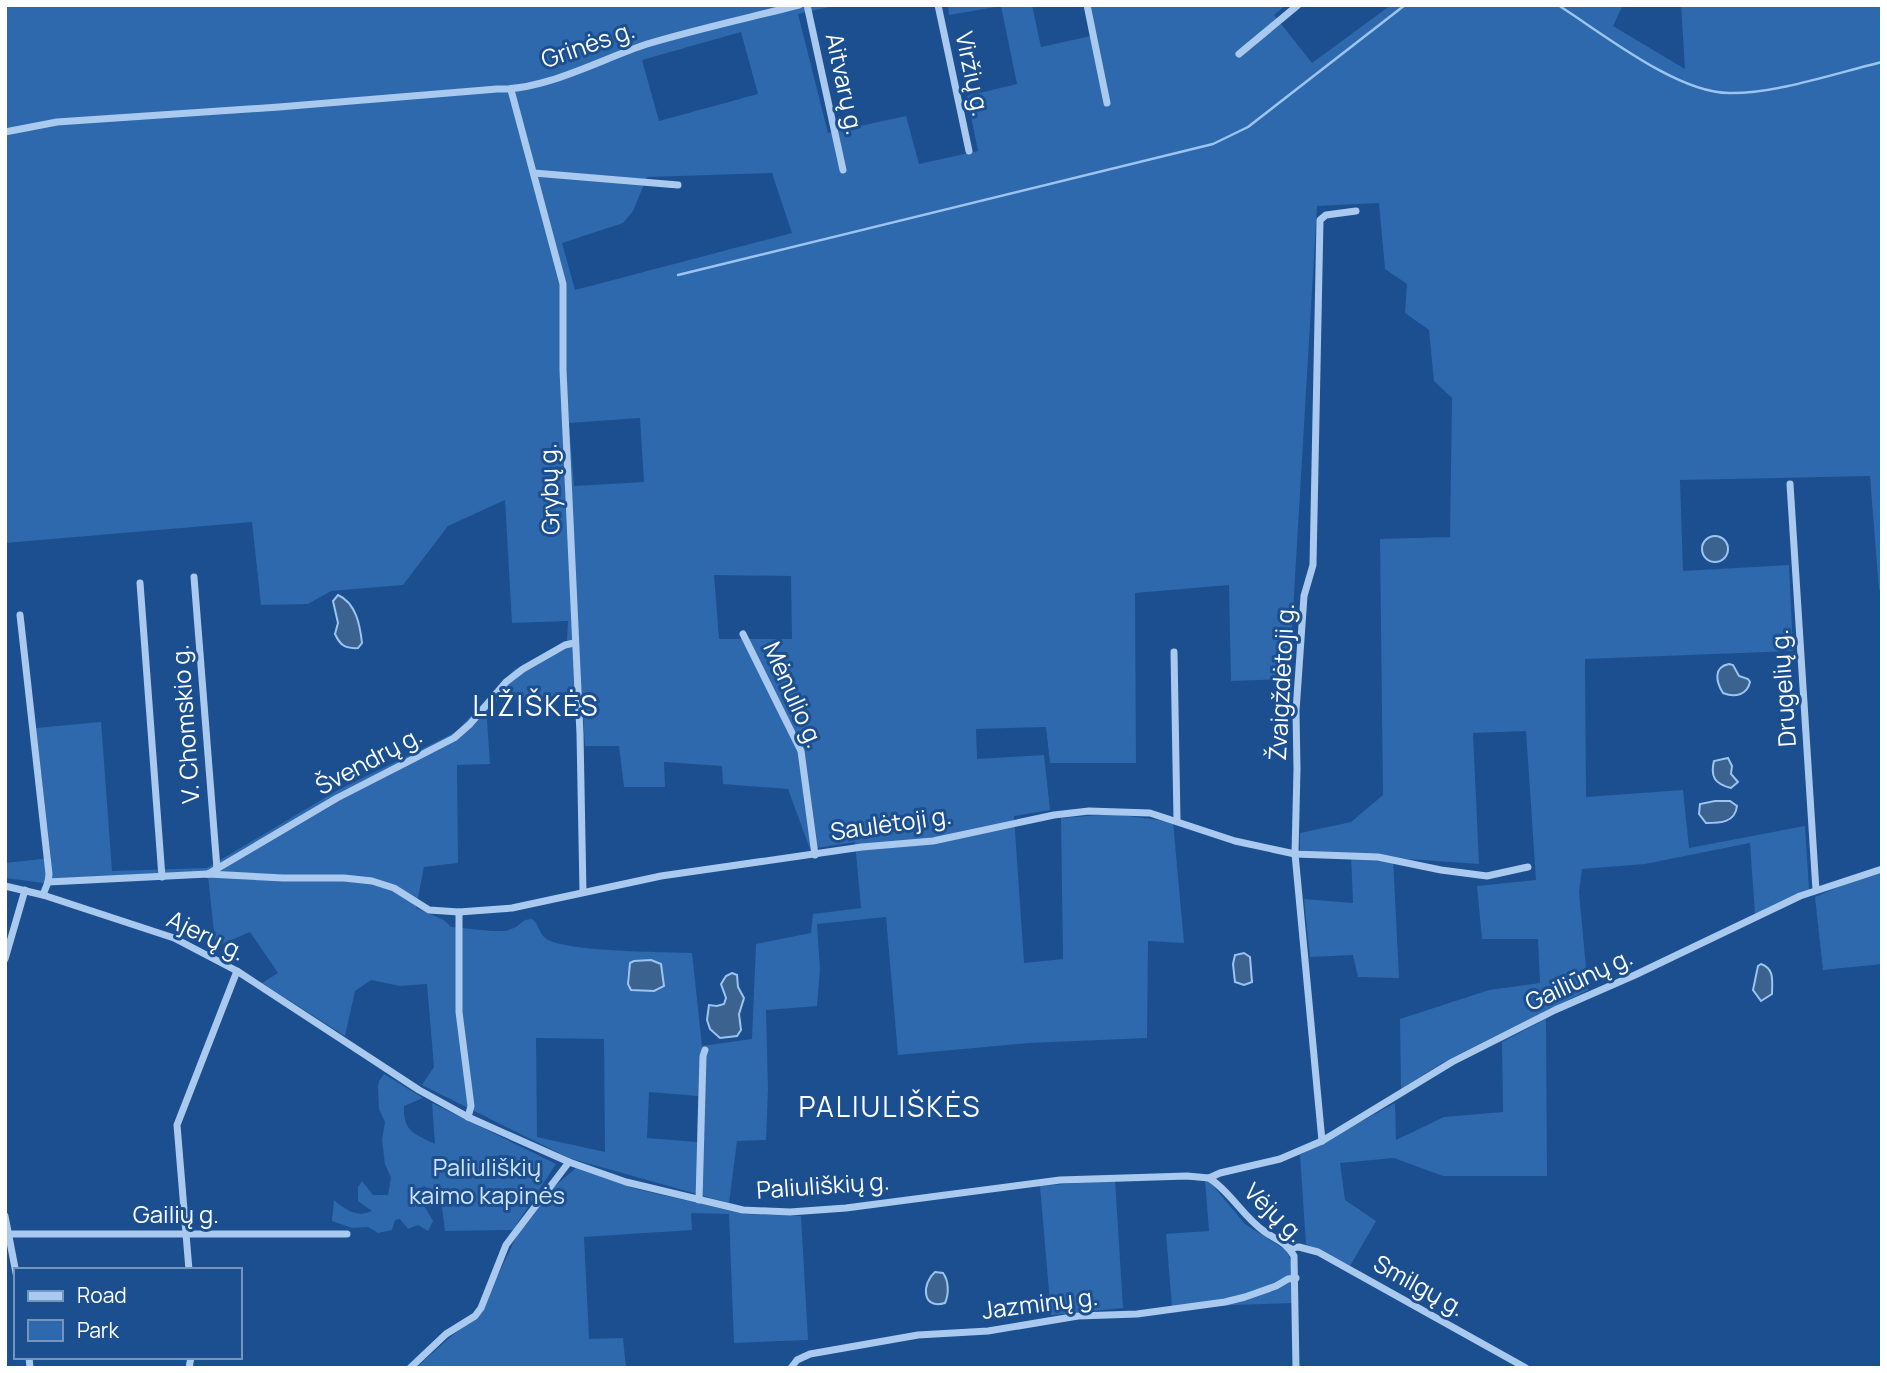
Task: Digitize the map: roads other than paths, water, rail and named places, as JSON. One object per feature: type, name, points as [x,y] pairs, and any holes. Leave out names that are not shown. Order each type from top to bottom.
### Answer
[{"type":"street","name":"Grinės g.","points":[[5,132],[57,122],[511,90],[560,76],[649,44],[799,5]]},
{"type":"street","name":"Aitvarų g.","points":[[807,5],[843,170]]},
{"type":"street","name":"Viržių g.","points":[[938,5],[969,151]]},
{"type":"street","points":[[1087,5],[1107,103]]},
{"type":"street","points":[[1239,54],[1298,5]]},
{"type":"street","name":"Grybų g.","points":[[511,90],[563,284],[563,370],[580,734],[583,892]]},
{"type":"street","points":[[534,173],[678,185]]},
{"type":"street","name":"Žvaigždėtoji g.","points":[[1322,1141],[1295,854],[1296,711],[1304,596],[1313,565],[1320,220],[1326,215],[1356,211]]},
{"type":"street","name":"Drugelių g.","points":[[1790,484],[1816,890]]},
{"type":"street","name":"V. Chomskio g.","points":[[194,577],[217,869]]},
{"type":"street","points":[[140,583],[162,877]]},
{"type":"street","points":[[20,615],[48,882],[43,895]]},
{"type":"street","name":"Mėnulio g.","points":[[743,634],[801,751],[815,855]]},
{"type":"street","name":"Švendrų g.","points":[[48,882],[208,874],[337,798],[454,738],[470,724],[506,682],[523,669],[565,645],[574,643]]},
{"type":"street","points":[[1174,652],[1177,820]]},
{"type":"street","name":"Saulėtoji g.","points":[[208,874],[283,878],[344,877],[372,881],[394,888],[429,910],[459,912],[512,908],[661,876],[862,847],[933,841],[1054,815],[1089,811],[1129,811],[1177,820],[1235,841],[1295,854],[1378,857],[1487,876],[1528,867]]},
{"type":"street","name":"Gailiūnų g.","points":[[1303,1149],[1322,1141],[1452,1062],[1555,1010],[1816,890],[1882,869]]},
{"type":"street","name":"Ajerų g.","points":[[5,886],[43,895],[174,938],[237,971],[370,1060]]},
{"type":"street","points":[[5,959],[25,890]]},
{"type":"street","points":[[459,912],[459,1012],[471,1107],[468,1117]]},
{"type":"street","points":[[189,1268],[177,1125],[237,971]]},
{"type":"street","points":[[699,1200],[705,1050]]},
{"type":"street","name":"Paliuliškių g.","points":[[370,1060],[468,1117],[569,1162],[625,1182],[743,1210],[790,1212],[846,1208],[1060,1180],[1187,1176],[1209,1178],[1270,1162],[1303,1149]]},
{"type":"street","points":[[410,1368],[446,1334],[475,1316],[481,1308],[506,1245],[569,1162]]},
{"type":"street","name":"Vėjų g.","points":[[1209,1178],[1225,1191],[1251,1221],[1290,1248],[1294,1256],[1296,1368]]},
{"type":"street","points":[[5,1216],[15,1268]]},
{"type":"street","name":"Gailių g.","points":[[7,1234],[347,1234]]},
{"type":"street","name":"Smilgų g.","points":[[1290,1248],[1300,1247],[1318,1252],[1526,1368]]},
{"type":"street","name":"Jazminų g.","points":[[791,1368],[797,1360],[810,1354],[918,1335],[988,1331],[1078,1316],[1137,1314],[1225,1302],[1296,1278]]},
{"type":"waterway","points":[[678,275],[1213,144],[1248,127],[1405,5]]},
{"type":"waterway","points":[[1558,5],[1640,60],[1664,73],[1709,90],[1729,93],[1766,90],[1882,62]]},
{"type":"district","name":"LIŽIŠKĖS","points":[[536,706]]},
{"type":"district","name":"PALIULIŠKĖS","points":[[890,1107]]},
{"type":"park label","name":"Paliuliškių kaimo kapinės","points":[[487,1182]]}]
